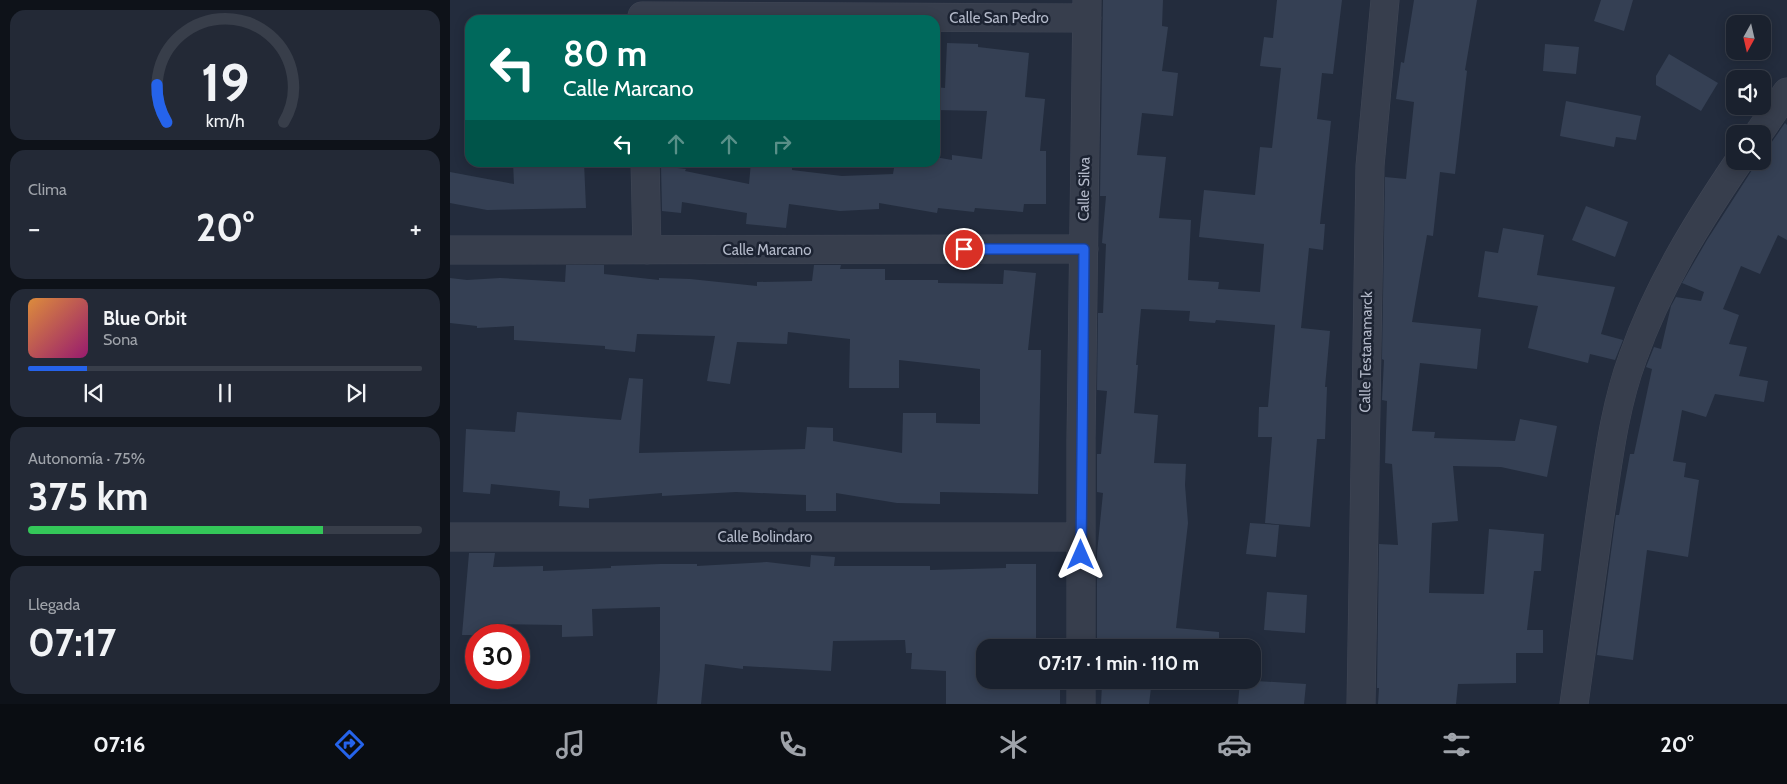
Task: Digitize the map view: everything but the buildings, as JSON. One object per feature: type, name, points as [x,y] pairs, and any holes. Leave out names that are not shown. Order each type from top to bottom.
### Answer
[{"type":"street","name":"Calle Testanamarck","points":[[1361,704],[1370,166],[1385,0]]},
{"type":"street","name":"Calle San Pedro","points":[[642,12],[1087,9]]},
{"type":"street","name":"Calle Silva","points":[[1081,639],[1087,9]]},
{"type":"street","points":[[1764,125],[1787,92]]},
{"type":"street","points":[[645,167],[646,250]]},
{"type":"street","points":[[1574,704],[1607,466],[1618,406],[1632,358],[1648,316],[1672,268],[1699,221],[1733,170]]},
{"type":"street","name":"Calle Marcano","points":[[450,250],[1084,249]]},
{"type":"street","name":"Calle Bolindaro","points":[[450,537],[1081,537]]},
{"type":"street","points":[[1081,689],[1081,704]]},
{"type":"route","points":[[964,249],[1084,249],[1081,555]]}]
